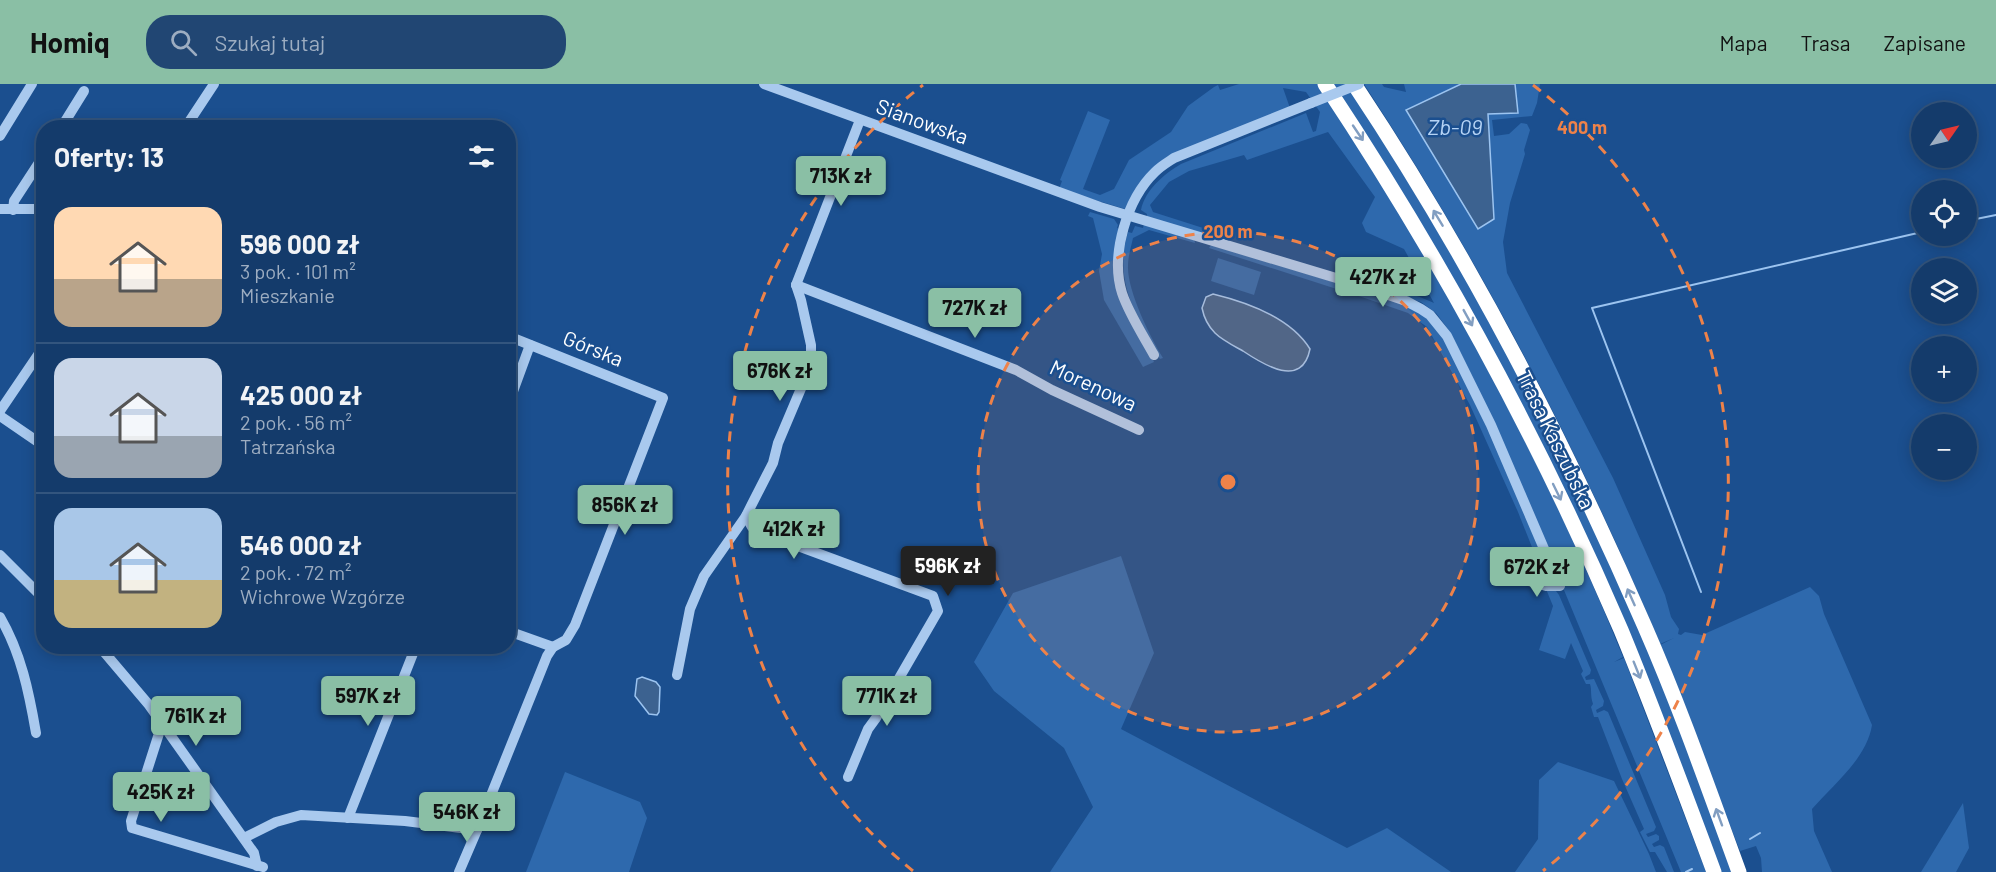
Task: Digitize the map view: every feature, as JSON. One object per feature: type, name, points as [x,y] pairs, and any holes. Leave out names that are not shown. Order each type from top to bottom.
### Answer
[{"type":"highway","name":"Trasa Kaszubska","points":[[1325,84],[1424,240],[1532,439],[1621,630],[1714,872]]},
{"type":"highway","name":"Trasa Kaszubska","points":[[1354,84],[1445,229],[1510,344],[1553,428],[1648,635],[1739,872]]},
{"type":"street","points":[[0,136],[32,84]]},
{"type":"street","points":[[190,120],[214,84]]},
{"type":"street","name":"Sianowska","points":[[764,84],[1066,195],[1396,298],[1430,315],[1447,336],[1491,424],[1560,585],[1546,586],[1519,578]]},
{"type":"street","points":[[1154,355],[1129,309],[1119,281],[1119,248],[1133,203],[1148,180],[1174,158],[1359,84]]},
{"type":"street","points":[[66,120],[84,91]]},
{"type":"street","points":[[677,675],[693,601],[704,576],[746,516],[773,462],[778,443],[808,372],[811,345],[796,285],[860,120]]},
{"type":"street","points":[[13,210],[14,201],[36,167]]},
{"type":"street","points":[[0,209],[36,209]]},
{"type":"street","name":"Morenowa","points":[[796,285],[1016,370],[1052,390],[1139,430]]},
{"type":"street","name":"Górska","points":[[516,339],[663,398],[575,625],[566,639],[553,647]]},
{"type":"street","points":[[516,383],[530,345]]},
{"type":"street","points":[[0,411],[36,358]]},
{"type":"street","points":[[0,416],[36,441]]},
{"type":"street","points":[[746,516],[752,527],[779,539],[933,597],[938,611],[868,729],[848,777]]},
{"type":"street","points":[[0,555],[36,591]]},
{"type":"street","points":[[0,617],[19,655],[36,733]]},
{"type":"street","points":[[459,872],[547,656],[553,647],[516,634]]},
{"type":"street","points":[[106,654],[162,724],[244,838],[260,866],[132,828],[131,821],[162,724]]},
{"type":"street","points":[[348,818],[413,654]]},
{"type":"street","points":[[244,838],[276,822],[301,814],[405,821],[477,830]]},
{"type":"shaded area","points":[[1239,84],[1318,84],[1387,191],[1484,362],[1571,537],[1623,657],[1614,662],[1624,658],[1706,872],[1681,872],[1493,419],[1448,329],[1436,313],[1421,302],[1347,277],[1347,274],[1434,303],[1404,249],[1366,232],[1362,223],[1375,197],[1328,132],[1247,160],[1244,155],[1189,171],[1169,182],[1150,205],[1153,212],[1225,235],[1222,239],[1147,218],[1147,214],[1141,210],[1156,183],[1181,164],[1306,113],[1313,132],[1316,131],[1320,112],[1306,92],[1283,88],[1290,108],[1184,150],[1125,209],[1059,189],[1062,181],[1060,180],[1088,111],[1110,120],[1083,189],[1100,195],[1114,189],[1129,160],[1171,132],[1188,106],[1218,85],[1220,90]]},
{"type":"shaded area","points":[[1333,84],[1350,84],[1512,357],[1640,627],[1734,872],[1719,872],[1608,588]]},
{"type":"shaded area","points":[[1364,84],[1382,84],[1384,87],[1406,92],[1404,84],[1540,84],[1532,116],[1492,120],[1494,136],[1509,134],[1521,123],[1527,124],[1530,130],[1510,203],[1503,242],[1507,273],[1613,478],[1665,595],[1671,617],[1679,629],[1678,634],[1685,632],[1702,635],[1810,587],[1819,596],[1824,614],[1872,725],[1864,749],[1857,759],[1812,809],[1814,831],[1832,872],[1762,872],[1761,858],[1756,846],[1740,851],[1660,645],[1674,638],[1660,644],[1595,498],[1525,357],[1448,219]]},
{"type":"shaded area","points":[[1090,212],[1114,219],[1118,225],[1117,228],[1121,230],[1114,266],[1154,362],[1143,367],[1104,300],[1099,271],[1102,254],[1093,218],[1088,216]]},
{"type":"shaded area","points":[[1144,224],[1194,239],[1195,243],[1149,230],[1133,238],[1128,266],[1131,288],[1146,326],[1163,358],[1160,359],[1136,314],[1125,283],[1123,267],[1128,232],[1132,233],[1135,226],[1143,228]]},
{"type":"shaded area","points":[[1211,245],[1353,288],[1352,294],[1209,248]]},
{"type":"shaded area","points":[[1218,258],[1261,272],[1254,295],[1211,281]]},
{"type":"shaded area","points":[[1358,290],[1411,306],[1438,328],[1476,398],[1551,575],[1548,581],[1533,578],[1543,575],[1518,512],[1470,405],[1427,327],[1408,313],[1356,295]]},
{"type":"shaded area","points":[[1121,556],[1154,653],[1121,729],[1347,848],[1387,828],[1451,872],[1050,872],[1093,807],[1064,748],[994,691],[974,662],[1013,593]]},
{"type":"shaded area","points":[[1546,589],[1556,591],[1559,595],[1591,670],[1590,674],[1585,677],[1586,680],[1594,679],[1604,701],[1603,706],[1596,710],[1597,713],[1604,710],[1608,712],[1656,827],[1654,831],[1646,834],[1648,837],[1656,834],[1659,836],[1659,840],[1652,844],[1654,847],[1660,845],[1664,847],[1674,872],[1667,872],[1655,852],[1650,852],[1640,832],[1644,829],[1598,717],[1594,717],[1590,684],[1586,684],[1581,674],[1583,671],[1571,643],[1565,659],[1539,650],[1553,606]]},
{"type":"shaded area","points":[[1558,762],[1614,781],[1656,872],[1515,872],[1538,839],[1539,780]]},
{"type":"shaded area","points":[[565,772],[640,802],[647,818],[629,872],[526,872]]},
{"type":"shaded area","points":[[1963,803],[1969,848],[1956,872],[1921,872]]},
{"type":"water","name":"Zb-09","points":[[1461,84],[1515,84],[1518,113],[1488,114],[1494,219],[1478,229],[1406,110]]},
{"type":"water","points":[[1213,294],[1253,307],[1280,320],[1302,338],[1310,349],[1306,361],[1299,368],[1291,371],[1281,370],[1261,362],[1221,338],[1208,325],[1202,308],[1206,297]]},
{"type":"water","points":[[642,677],[656,682],[660,687],[657,715],[649,714],[635,696],[637,679]]},
{"type":"waterway","points":[[1977,219],[1996,215]]},
{"type":"waterway","points":[[1701,592],[1592,308],[1911,235]]},
{"type":"waterway","points":[[1750,839],[1760,833]]},
{"type":"waterway","points":[[1686,872],[1692,869]]}]
